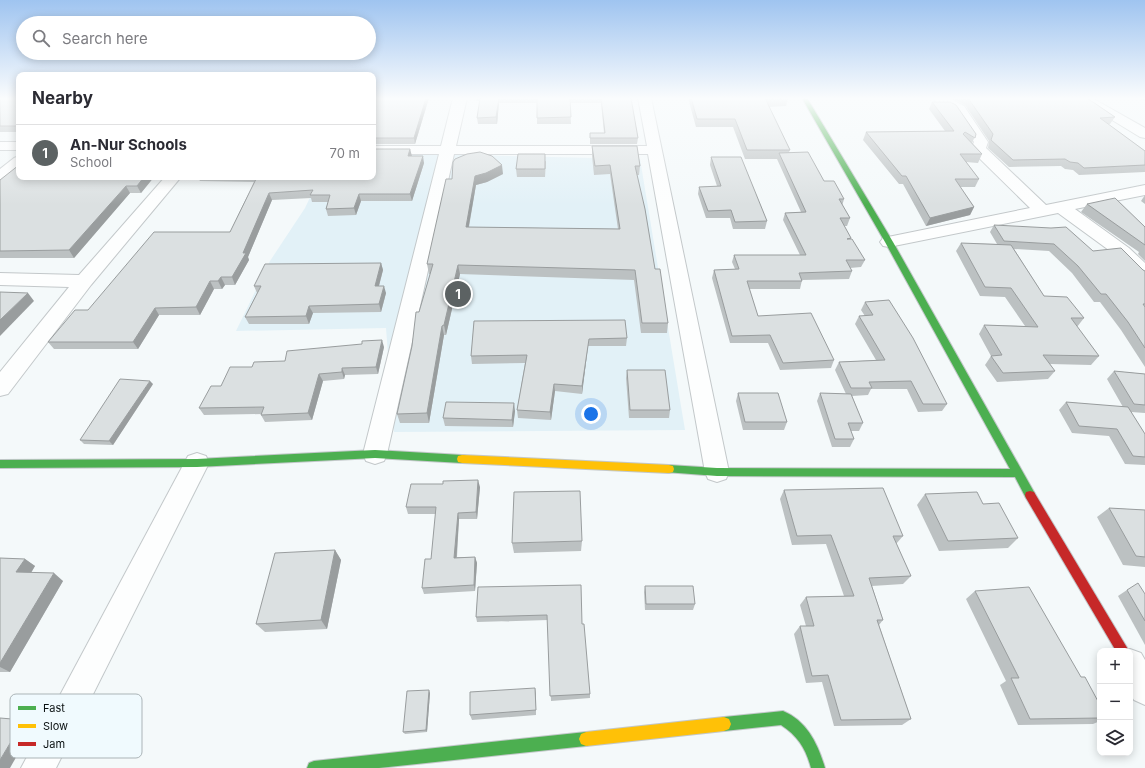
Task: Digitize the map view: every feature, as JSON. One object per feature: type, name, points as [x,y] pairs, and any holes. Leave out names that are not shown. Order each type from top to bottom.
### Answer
[{"type":"street","points":[[375,454],[451,134]]},
{"type":"street","points":[[653,134],[717,472]]},
{"type":"street","points":[[825,134],[889,242],[1017,473],[1120,648]]},
{"type":"street","points":[[976,134],[981,142],[978,149],[1042,211]]},
{"type":"street","points":[[0,146],[16,146]]},
{"type":"street","points":[[376,150],[656,150]]},
{"type":"street","points":[[0,177],[16,164]]},
{"type":"street","points":[[0,388],[84,281],[170,180]]},
{"type":"street","points":[[889,242],[1145,190]]},
{"type":"street","points":[[1061,207],[1123,252],[1145,273]]},
{"type":"street","points":[[0,280],[84,281]]},
{"type":"street","points":[[0,464],[198,463],[375,454],[717,472],[1017,473]]},
{"type":"street","points":[[77,694],[198,463]]},
{"type":"street","points":[[1133,669],[1145,689]]},
{"type":"street","points":[[314,768],[783,718],[801,729],[813,748],[818,768]]},
{"type":"street","points":[[38,768],[43,758]]},
{"type":"shaded area","points":[[376,153],[640,159],[685,430],[394,432],[386,328],[236,331],[270,261],[305,208],[317,183],[345,180],[376,180]]},
{"type":"building","points":[[376,134],[415,134],[414,138],[376,138]]},
{"type":"building","points":[[590,134],[637,134],[638,138],[590,138]]},
{"type":"building","points":[[741,134],[782,134],[790,150],[747,150]]},
{"type":"building","points":[[868,134],[963,134],[982,154],[960,154],[979,179],[955,179],[974,207],[930,218],[906,176],[902,176]]},
{"type":"building","points":[[968,134],[976,134],[975,138]]},
{"type":"building","points":[[993,134],[1122,134],[1145,151],[1145,165],[1084,168],[1078,163],[1070,162],[1065,159],[1013,160],[991,140]]},
{"type":"building","points":[[592,146],[637,146],[640,166],[635,166],[645,209],[655,269],[660,269],[668,323],[642,323],[635,270],[458,265],[444,325],[442,326],[427,413],[397,414],[412,346],[416,312],[419,312],[433,264],[427,264],[446,179],[452,179],[453,162],[455,159],[467,154],[480,152],[492,156],[502,165],[486,173],[475,176],[466,227],[620,229],[610,165],[595,166]]},
{"type":"building","points":[[376,149],[410,149],[408,156],[423,156],[410,194],[359,194],[354,208],[326,209],[330,195],[310,195],[313,190],[269,193],[243,253],[246,253],[232,277],[221,277],[218,281],[210,281],[196,307],[155,308],[133,342],[48,342],[75,310],[88,310],[154,232],[230,232],[256,180],[376,180]]},
{"type":"building","points":[[808,152],[824,181],[834,181],[844,199],[839,199],[850,218],[840,218],[851,238],[847,239],[852,239],[865,260],[846,260],[852,271],[799,273],[802,281],[747,281],[758,316],[811,313],[834,360],[783,363],[770,335],[732,336],[714,270],[739,269],[734,255],[806,255],[785,213],[806,212],[779,153]]},
{"type":"building","points":[[518,154],[545,154],[545,169],[516,169]]},
{"type":"building","points":[[711,157],[741,157],[767,221],[735,222],[731,210],[708,211],[699,187],[721,186]]},
{"type":"building","points":[[16,167],[16,180],[142,180],[137,186],[126,186],[69,250],[0,251],[0,180]]},
{"type":"building","points":[[1115,198],[1145,227],[1145,245],[1087,204]]},
{"type":"building","points":[[994,225],[1051,228],[1066,227],[1093,251],[1121,248],[1145,271],[1145,304],[1143,304],[1145,307],[1145,348],[1128,322],[1106,294],[1101,294],[1078,266],[1054,244],[1004,241]]},
{"type":"building","points":[[961,243],[1011,245],[1044,296],[1067,297],[1084,318],[1071,318],[1099,356],[1043,355],[1055,371],[1003,373],[991,356],[1002,355],[984,325],[1038,327],[1011,288],[985,287]]},
{"type":"building","points":[[381,263],[375,286],[384,286],[379,304],[309,306],[306,316],[245,317],[261,286],[254,286],[265,264]]},
{"type":"building","points":[[0,292],[28,293],[0,320]]},
{"type":"building","points":[[889,300],[913,338],[947,404],[923,404],[911,381],[869,382],[872,388],[851,388],[839,362],[885,360],[859,316],[873,315],[865,302]]},
{"type":"building","points":[[625,320],[627,338],[589,339],[582,386],[554,384],[550,412],[517,410],[527,355],[471,356],[474,321]]},
{"type":"building","points":[[382,340],[376,367],[342,368],[342,372],[319,374],[308,413],[261,415],[264,407],[199,408],[211,386],[221,386],[230,367],[252,367],[254,362],[285,361],[287,351],[362,344],[362,341]]},
{"type":"building","points":[[627,370],[665,370],[670,410],[630,410]]},
{"type":"building","points":[[1114,371],[1145,374],[1145,405],[1134,404]]},
{"type":"building","points":[[120,379],[150,381],[109,441],[80,440]]},
{"type":"building","points":[[738,393],[778,393],[787,422],[745,422]]},
{"type":"building","points":[[820,393],[851,394],[863,423],[848,423],[854,439],[835,439]]},
{"type":"building","points":[[446,402],[514,403],[512,420],[443,418]]},
{"type":"building","points":[[1066,402],[1128,407],[1145,434],[1145,457],[1133,456],[1117,429],[1079,426]]},
{"type":"building","points":[[478,480],[476,512],[458,513],[454,558],[475,557],[474,585],[422,588],[425,559],[431,559],[436,507],[406,507],[411,484],[443,484],[443,481]]},
{"type":"building","points":[[883,488],[903,536],[893,536],[911,576],[869,578],[883,620],[877,620],[911,719],[841,720],[828,675],[812,676],[800,626],[814,626],[806,597],[854,596],[831,535],[797,536],[784,490]]},
{"type":"building","points":[[580,491],[582,541],[512,543],[514,492]]},
{"type":"building","points":[[977,492],[983,504],[999,503],[1018,538],[948,541],[925,494]]},
{"type":"building","points":[[1109,508],[1145,510],[1145,557],[1136,556]]},
{"type":"building","points":[[335,550],[321,620],[256,624],[275,553]]},
{"type":"building","points":[[0,558],[25,559],[16,572],[54,573],[0,663]]},
{"type":"building","points":[[1138,583],[1145,594],[1145,621],[1127,590]]},
{"type":"building","points":[[581,585],[582,624],[584,624],[590,694],[550,696],[547,615],[476,617],[478,587]]},
{"type":"building","points":[[645,586],[693,586],[695,604],[646,604]]},
{"type":"building","points":[[1029,587],[1081,677],[1085,677],[1097,699],[1097,718],[1030,719],[1011,678],[1019,678],[975,591]]},
{"type":"building","points":[[535,688],[536,710],[470,715],[470,692]]},
{"type":"building","points":[[429,690],[426,730],[403,732],[407,691]]},
{"type":"building","points":[[0,718],[10,719],[10,743],[0,760]]},
{"type":"traffic: fast","points":[[825,134],[889,242],[1030,495]]},
{"type":"traffic: fast","points":[[0,464],[197,463],[375,454],[462,459]]},
{"type":"traffic: fast","points":[[669,469],[717,472],[1017,473]]},
{"type":"traffic: fast","points":[[724,724],[783,718],[802,733],[810,745],[818,768]]},
{"type":"traffic: fast","points":[[314,768],[586,739]]},
{"type":"traffic: slow","points":[[462,459],[669,469]]},
{"type":"traffic: slow","points":[[586,739],[724,724]]},
{"type":"traffic: jam","points":[[1030,495],[1121,648]]},
{"type":"place","name":"An-Nur Schools","points":[[458,294]]}]
